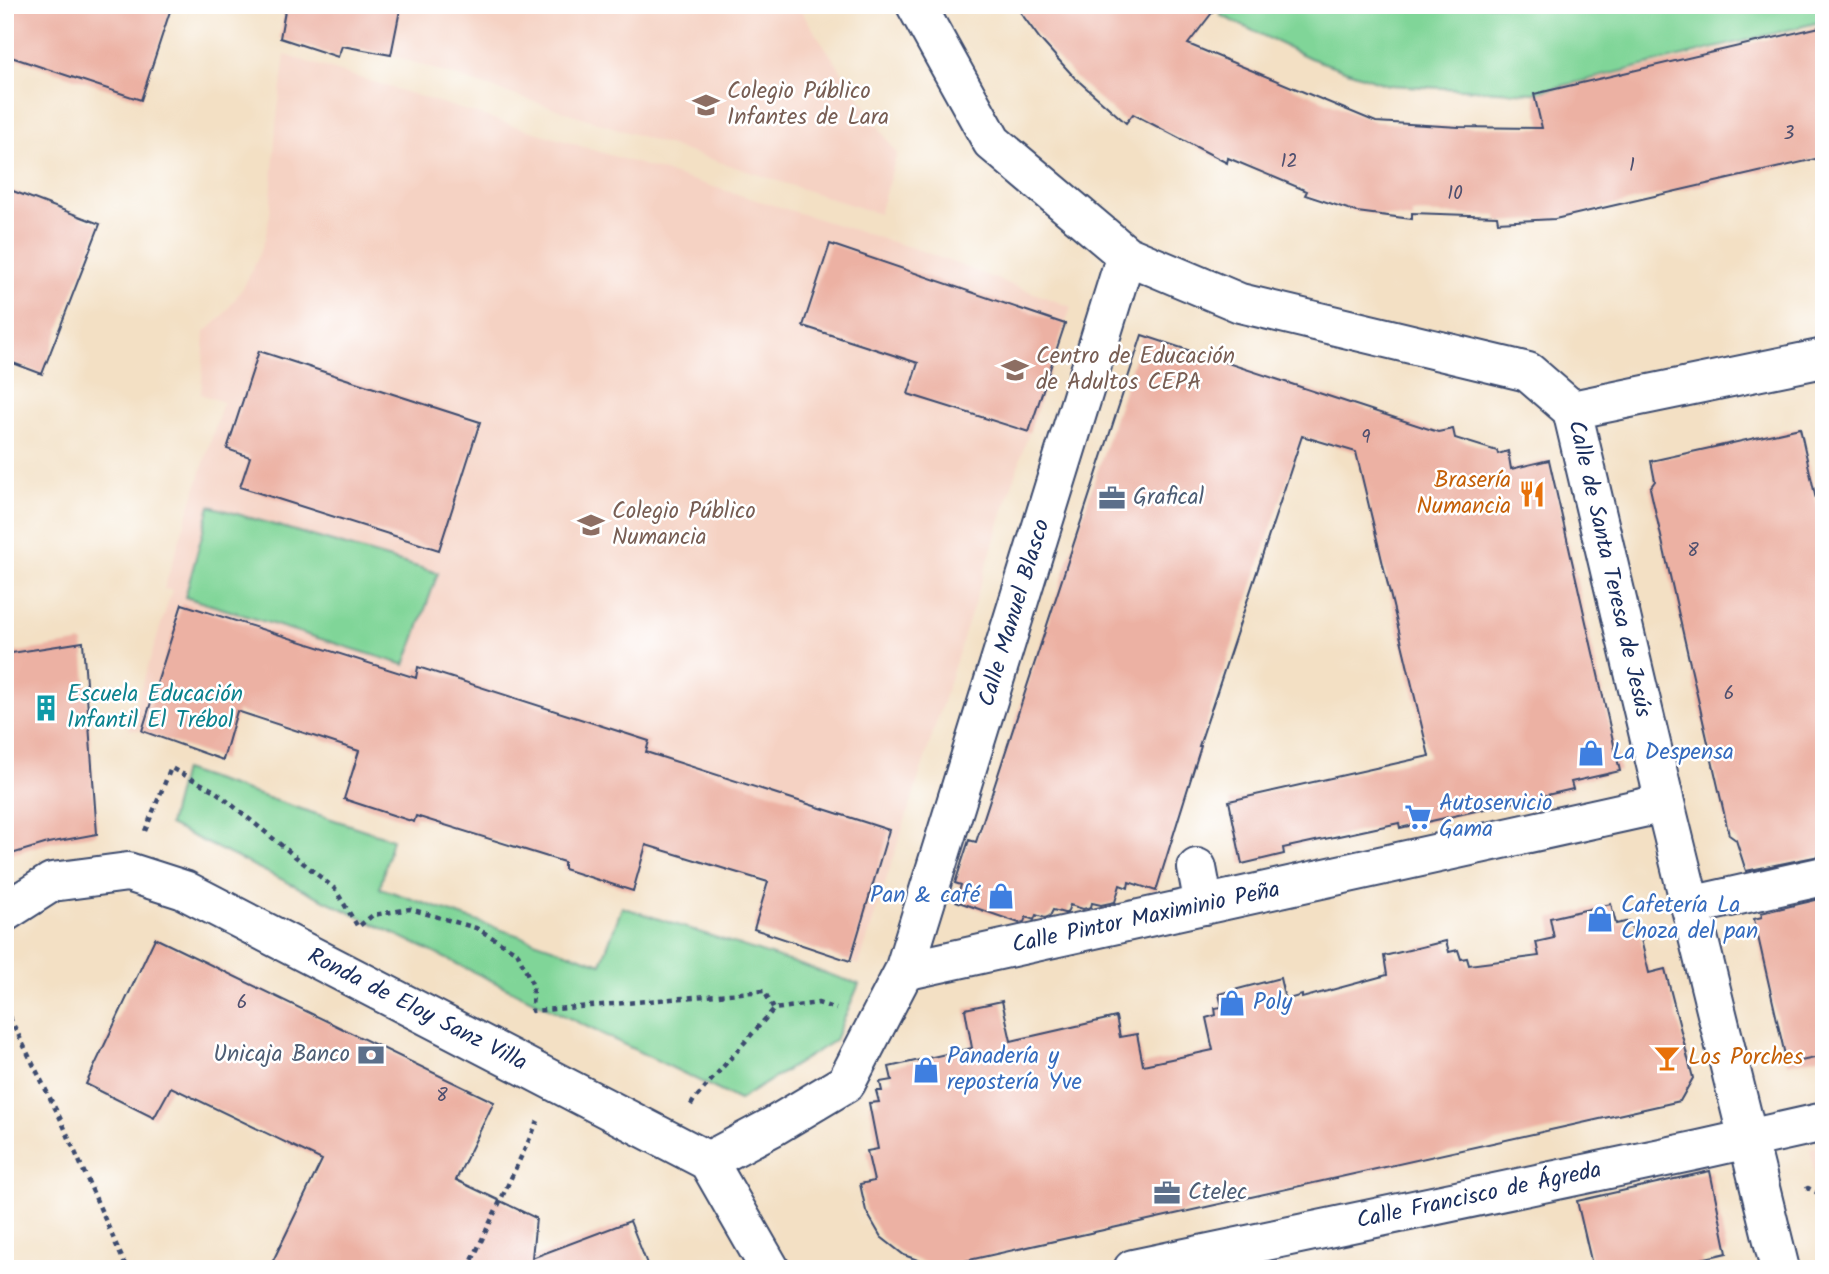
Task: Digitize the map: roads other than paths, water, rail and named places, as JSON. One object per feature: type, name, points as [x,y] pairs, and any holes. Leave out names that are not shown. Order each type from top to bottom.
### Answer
[{"type":"street","name":"Calle de Santa Teresa de Jesús","points":[[916,5],[992,142],[1126,255],[1240,303],[1528,372],[1572,410],[1665,803],[1780,1269]]},
{"type":"street","name":"Calle Manuel Blasco","points":[[904,971],[1126,255]]},
{"type":"street","points":[[1572,410],[1824,358]]},
{"type":"street","name":"Calle Pintor Maximinio Peña","points":[[904,971],[1200,886],[1665,803]]},
{"type":"street","name":"Ronda de Eloy Sanz Villa","points":[[5,912],[52,882],[128,872],[184,890],[708,1161]]},
{"type":"street","points":[[1690,906],[1824,876]]},
{"type":"street","points":[[771,1269],[708,1161],[846,1083],[904,971]]},
{"type":"street","name":"Calle Francisco de Ágreda","points":[[1133,1269],[1824,1122]]},
{"type":"place","name":"Colegio Público Infantes de Lara","points":[[706,105]]},
{"type":"place","name":"Centro de Educación de Adultos CEPA","points":[[1015,370]]},
{"type":"place","name":"Brasería Numancia","points":[[1532,494]]},
{"type":"place","name":"Grafical","points":[[1112,498]]},
{"type":"place","name":"Colegio Público Numancia","points":[[591,525]]},
{"type":"place","name":"Escuela Educación Infantil El Trébol","points":[[46,708]]},
{"type":"place","name":"La Despensa","points":[[1591,753]]},
{"type":"place","name":"Autoservicio Gama","points":[[1418,817]]},
{"type":"place","name":"Pan & café","points":[[1001,896]]},
{"type":"place","name":"Cafetería La Choza del pan","points":[[1600,919]]},
{"type":"place","name":"Poly","points":[[1232,1003]]},
{"type":"place","name":"Unicaja Banco","points":[[371,1055]]},
{"type":"place","name":"Los Porches","points":[[1667,1058]]},
{"type":"place","name":"Panadería y repostería Yve","points":[[926,1070]]},
{"type":"place","name":"Ctelec","points":[[1167,1193]]}]
